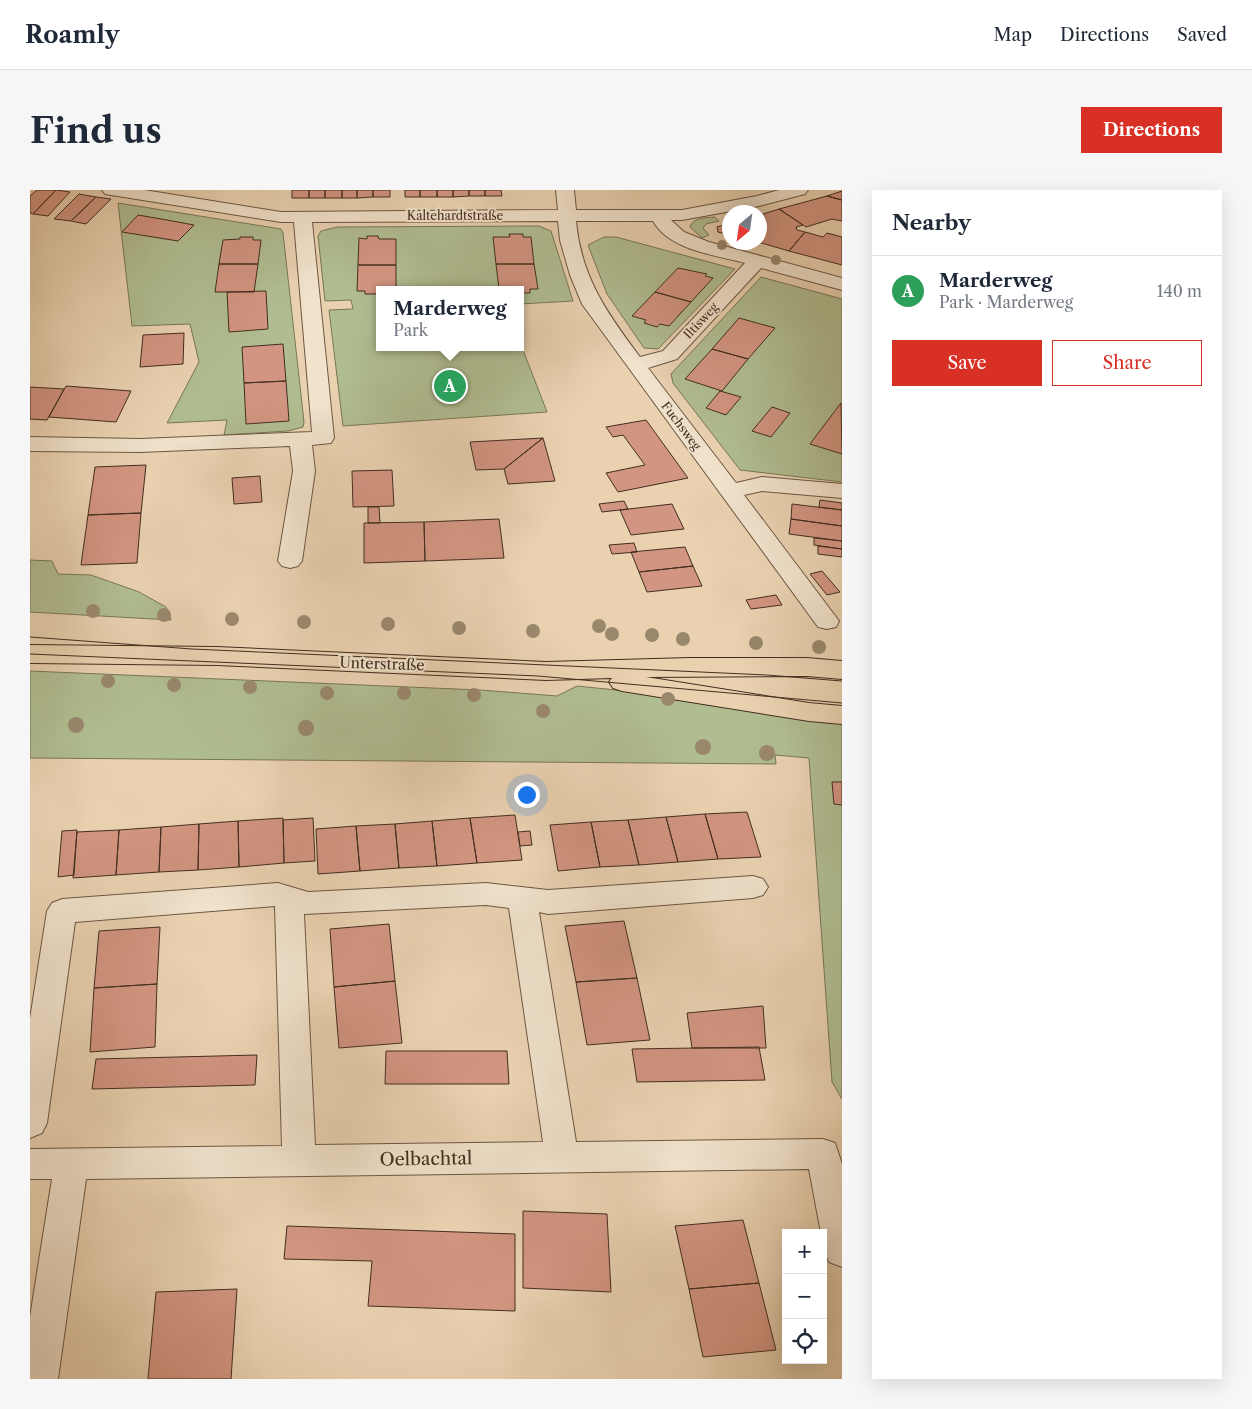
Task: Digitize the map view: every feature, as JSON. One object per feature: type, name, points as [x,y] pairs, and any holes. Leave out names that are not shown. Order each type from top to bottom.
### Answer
[{"type":"main road","name":"Unterstraße","points":[[30,637],[217,656]]},
{"type":"main road","name":"Unterstraße","points":[[30,654],[217,656],[546,671],[710,667],[807,667],[842,670]]},
{"type":"main road","name":"Unterstraße","points":[[546,671],[809,712],[842,715]]},
{"type":"street","name":"Kaltehardtstraße","points":[[111,190],[210,198],[281,217],[659,215],[704,212],[760,202],[799,190]]},
{"type":"street","name":"Fuchsweg","points":[[565,190],[570,245],[579,275],[592,304],[827,621]]},
{"type":"street","points":[[659,215],[670,231],[702,246],[842,284]]},
{"type":"street","points":[[30,444],[76,447],[143,446],[230,444],[322,438],[302,217]]},
{"type":"street","name":"Iltisweg","points":[[636,365],[670,355],[757,261]]},
{"type":"street","points":[[290,561],[304,471],[300,439]]},
{"type":"street","points":[[731,491],[762,484],[842,491]]},
{"type":"street","points":[[30,1123],[62,910],[278,894],[308,904],[486,894],[548,902],[753,888]]},
{"type":"street","points":[[289,898],[299,1160]]},
{"type":"street","points":[[522,899],[562,1157]]},
{"type":"street","name":"Oelbachtal","points":[[30,1164],[823,1154],[842,1250]]},
{"type":"street","points":[[39,1379],[72,1164]]},
{"type":"green space","points":[[118,203],[281,229],[283,233],[304,422],[303,427],[288,431],[224,435],[227,420],[167,423],[199,362],[190,324],[132,326]]},
{"type":"green space","points":[[715,217],[719,221],[706,224],[703,228],[709,235],[702,238],[690,227],[694,221]]},
{"type":"green space","points":[[539,226],[551,231],[573,301],[524,304],[524,286],[376,286],[376,351],[523,351],[547,412],[343,426],[329,310],[353,309],[351,300],[325,301],[318,236],[321,231],[337,227]]},
{"type":"green space","points":[[604,237],[616,237],[735,269],[658,349],[644,348],[607,294],[588,245]]},
{"type":"green space","points":[[761,277],[842,299],[842,482],[740,470],[673,383],[671,374]]},
{"type":"green space","points":[[30,560],[52,561],[58,574],[91,575],[139,592],[166,607],[171,620],[30,612]]},
{"type":"green space","points":[[30,671],[480,690],[557,696],[577,686],[655,694],[842,720],[842,1099],[832,1082],[809,758],[775,755],[776,764],[30,758]]},
{"type":"building","points":[[37,190],[56,190],[33,214],[30,213],[30,196]]},
{"type":"building","points":[[56,190],[70,192],[48,216],[33,214]]},
{"type":"building","points":[[292,190],[309,190],[309,198],[292,198]]},
{"type":"building","points":[[309,190],[325,190],[325,198],[309,198]]},
{"type":"building","points":[[325,190],[342,190],[342,198],[325,198]]},
{"type":"building","points":[[342,190],[357,190],[357,198],[342,198]]},
{"type":"building","points":[[357,190],[373,190],[373,197],[357,198]]},
{"type":"building","points":[[373,190],[390,190],[390,197],[373,197]]},
{"type":"building","points":[[405,190],[420,190],[420,197],[405,197]]},
{"type":"building","points":[[420,190],[437,190],[437,197],[420,197]]},
{"type":"building","points":[[437,190],[453,190],[453,197],[437,197]]},
{"type":"building","points":[[453,190],[469,190],[469,196],[453,197]]},
{"type":"building","points":[[469,190],[485,190],[485,196],[469,196]]},
{"type":"building","points":[[485,190],[501,190],[502,196],[485,196]]},
{"type":"building","points":[[842,191],[842,200],[827,196]]},
{"type":"building","points":[[79,194],[96,197],[71,221],[54,219]]},
{"type":"building","points":[[827,196],[842,200],[842,221],[832,219],[806,227],[779,209]]},
{"type":"building","points":[[96,197],[111,199],[86,224],[71,221]]},
{"type":"building","points":[[779,209],[803,225],[796,227],[797,230],[805,232],[789,251],[767,245],[767,213]]},
{"type":"building","points":[[138,215],[194,225],[178,241],[122,232]]},
{"type":"building","points":[[722,225],[722,233],[718,232],[717,227]]},
{"type":"building","points":[[805,232],[823,237],[827,233],[842,237],[842,265],[789,251]]},
{"type":"building","points":[[509,234],[523,234],[523,237],[531,237],[534,264],[496,264],[493,237],[510,237]]},
{"type":"building","points":[[367,236],[378,236],[379,239],[396,239],[396,265],[358,265],[359,238],[367,239]]},
{"type":"building","points":[[240,237],[253,237],[253,240],[261,240],[258,264],[219,264],[223,240],[240,239]]},
{"type":"building","points":[[219,264],[258,264],[254,292],[215,292]]},
{"type":"building","points":[[496,264],[534,264],[538,289],[530,289],[530,293],[524,293],[524,286],[499,286]]},
{"type":"building","points":[[358,265],[396,265],[396,286],[376,286],[376,294],[365,294],[365,291],[357,291]]},
{"type":"building","points":[[678,268],[707,274],[705,276],[713,278],[691,302],[655,292]]},
{"type":"building","points":[[266,291],[268,329],[229,332],[227,292]]},
{"type":"building","points":[[655,292],[691,302],[669,326],[660,324],[657,327],[644,323],[646,320],[632,316]]},
{"type":"building","points":[[739,318],[775,328],[748,359],[712,349]]},
{"type":"building","points":[[184,333],[183,364],[140,367],[143,335]]},
{"type":"building","points":[[283,344],[286,381],[244,383],[242,347]]},
{"type":"building","points":[[712,349],[748,359],[722,391],[685,379]]},
{"type":"building","points":[[286,381],[289,421],[246,424],[244,383]]},
{"type":"building","points":[[66,386],[131,391],[116,422],[49,417]]},
{"type":"building","points":[[30,387],[64,389],[47,420],[30,419]]},
{"type":"building","points":[[720,391],[741,397],[726,415],[706,408]]},
{"type":"building","points":[[841,403],[842,454],[810,444]]},
{"type":"building","points":[[772,407],[790,413],[771,437],[752,431]]},
{"type":"building","points":[[646,420],[688,478],[618,492],[606,473],[645,465],[623,435],[613,437],[606,427]]},
{"type":"building","points":[[543,438],[504,469],[476,470],[470,442]]},
{"type":"building","points":[[543,438],[555,481],[508,484],[504,469]]},
{"type":"building","points":[[146,465],[141,513],[88,515],[95,467]]},
{"type":"building","points":[[392,470],[394,506],[353,507],[352,471]]},
{"type":"building","points":[[260,476],[262,502],[234,504],[232,478]]},
{"type":"building","points":[[820,500],[842,503],[842,510],[819,507]]},
{"type":"building","points":[[624,501],[628,509],[602,512],[599,504]]},
{"type":"building","points":[[672,504],[684,529],[631,535],[620,510]]},
{"type":"building","points":[[792,504],[842,510],[842,526],[791,519]]},
{"type":"building","points":[[368,507],[379,507],[380,523],[368,523]]},
{"type":"building","points":[[141,513],[137,563],[81,565],[88,515]]},
{"type":"building","points":[[499,519],[504,558],[425,561],[424,522]]},
{"type":"building","points":[[791,519],[842,526],[842,541],[789,534]]},
{"type":"building","points":[[424,522],[425,561],[364,563],[364,523]]},
{"type":"building","points":[[814,538],[842,541],[842,549],[814,545]]},
{"type":"building","points":[[634,543],[637,552],[612,554],[609,545]]},
{"type":"building","points":[[818,546],[842,549],[842,557],[818,554]]},
{"type":"building","points":[[685,547],[693,566],[639,572],[631,552]]},
{"type":"building","points":[[693,566],[702,586],[647,592],[639,572]]},
{"type":"building","points":[[822,571],[840,592],[827,595],[810,574]]},
{"type":"building","points":[[776,595],[782,605],[751,609],[746,600]]},
{"type":"building","points":[[832,782],[842,782],[842,805],[834,804]]},
{"type":"building","points":[[747,812],[761,857],[718,859],[705,814]]},
{"type":"building","points":[[705,814],[718,859],[678,862],[666,817]]},
{"type":"building","points":[[515,815],[522,860],[477,863],[470,818]]},
{"type":"building","points":[[666,817],[678,862],[639,865],[628,820]]},
{"type":"building","points":[[283,818],[284,863],[239,867],[238,821]]},
{"type":"building","points":[[313,818],[315,861],[284,863],[283,820]]},
{"type":"building","points":[[470,818],[477,863],[437,866],[432,821]]},
{"type":"building","points":[[628,820],[639,865],[600,867],[591,822]]},
{"type":"building","points":[[238,821],[239,867],[198,870],[199,824]]},
{"type":"building","points":[[432,821],[437,866],[399,868],[395,824]]},
{"type":"building","points":[[591,822],[600,867],[558,871],[550,825]]},
{"type":"building","points":[[199,824],[198,870],[159,872],[161,827]]},
{"type":"building","points":[[395,824],[399,868],[360,871],[356,826]]},
{"type":"building","points":[[356,826],[360,871],[318,874],[316,829]]},
{"type":"building","points":[[161,827],[159,872],[116,875],[119,830]]},
{"type":"building","points":[[77,830],[74,875],[58,877],[62,831]]},
{"type":"building","points":[[119,830],[116,875],[73,878],[77,832]]},
{"type":"building","points":[[530,831],[532,845],[520,846],[518,832]]},
{"type":"building","points":[[624,921],[637,978],[576,982],[565,926]]},
{"type":"building","points":[[389,924],[395,981],[334,987],[330,929]]},
{"type":"building","points":[[160,927],[157,984],[94,988],[99,931]]},
{"type":"building","points":[[637,978],[650,1040],[587,1045],[576,982]]},
{"type":"building","points":[[395,981],[402,1043],[339,1048],[334,987]]},
{"type":"building","points":[[157,984],[155,1047],[90,1052],[94,988]]},
{"type":"building","points":[[763,1006],[766,1048],[692,1048],[687,1013]]},
{"type":"building","points":[[759,1047],[765,1080],[637,1082],[632,1049]]},
{"type":"building","points":[[386,1051],[507,1051],[509,1084],[385,1084]]},
{"type":"building","points":[[257,1055],[255,1085],[92,1089],[96,1059]]},
{"type":"building","points":[[523,1211],[607,1214],[611,1292],[523,1288]]},
{"type":"building","points":[[743,1220],[759,1283],[689,1289],[675,1226]]},
{"type":"building","points":[[287,1226],[515,1234],[515,1311],[368,1306],[372,1261],[284,1259]]},
{"type":"building","points":[[759,1283],[776,1350],[703,1357],[689,1289]]},
{"type":"building","points":[[237,1289],[231,1379],[148,1379],[156,1292]]},
{"type":"tram line","points":[[30,637],[192,649],[767,675],[842,681]]},
{"type":"tram line","points":[[30,654],[538,676],[842,703]]},
{"type":"place","name":"Marderweg","points":[[450,386]]}]
